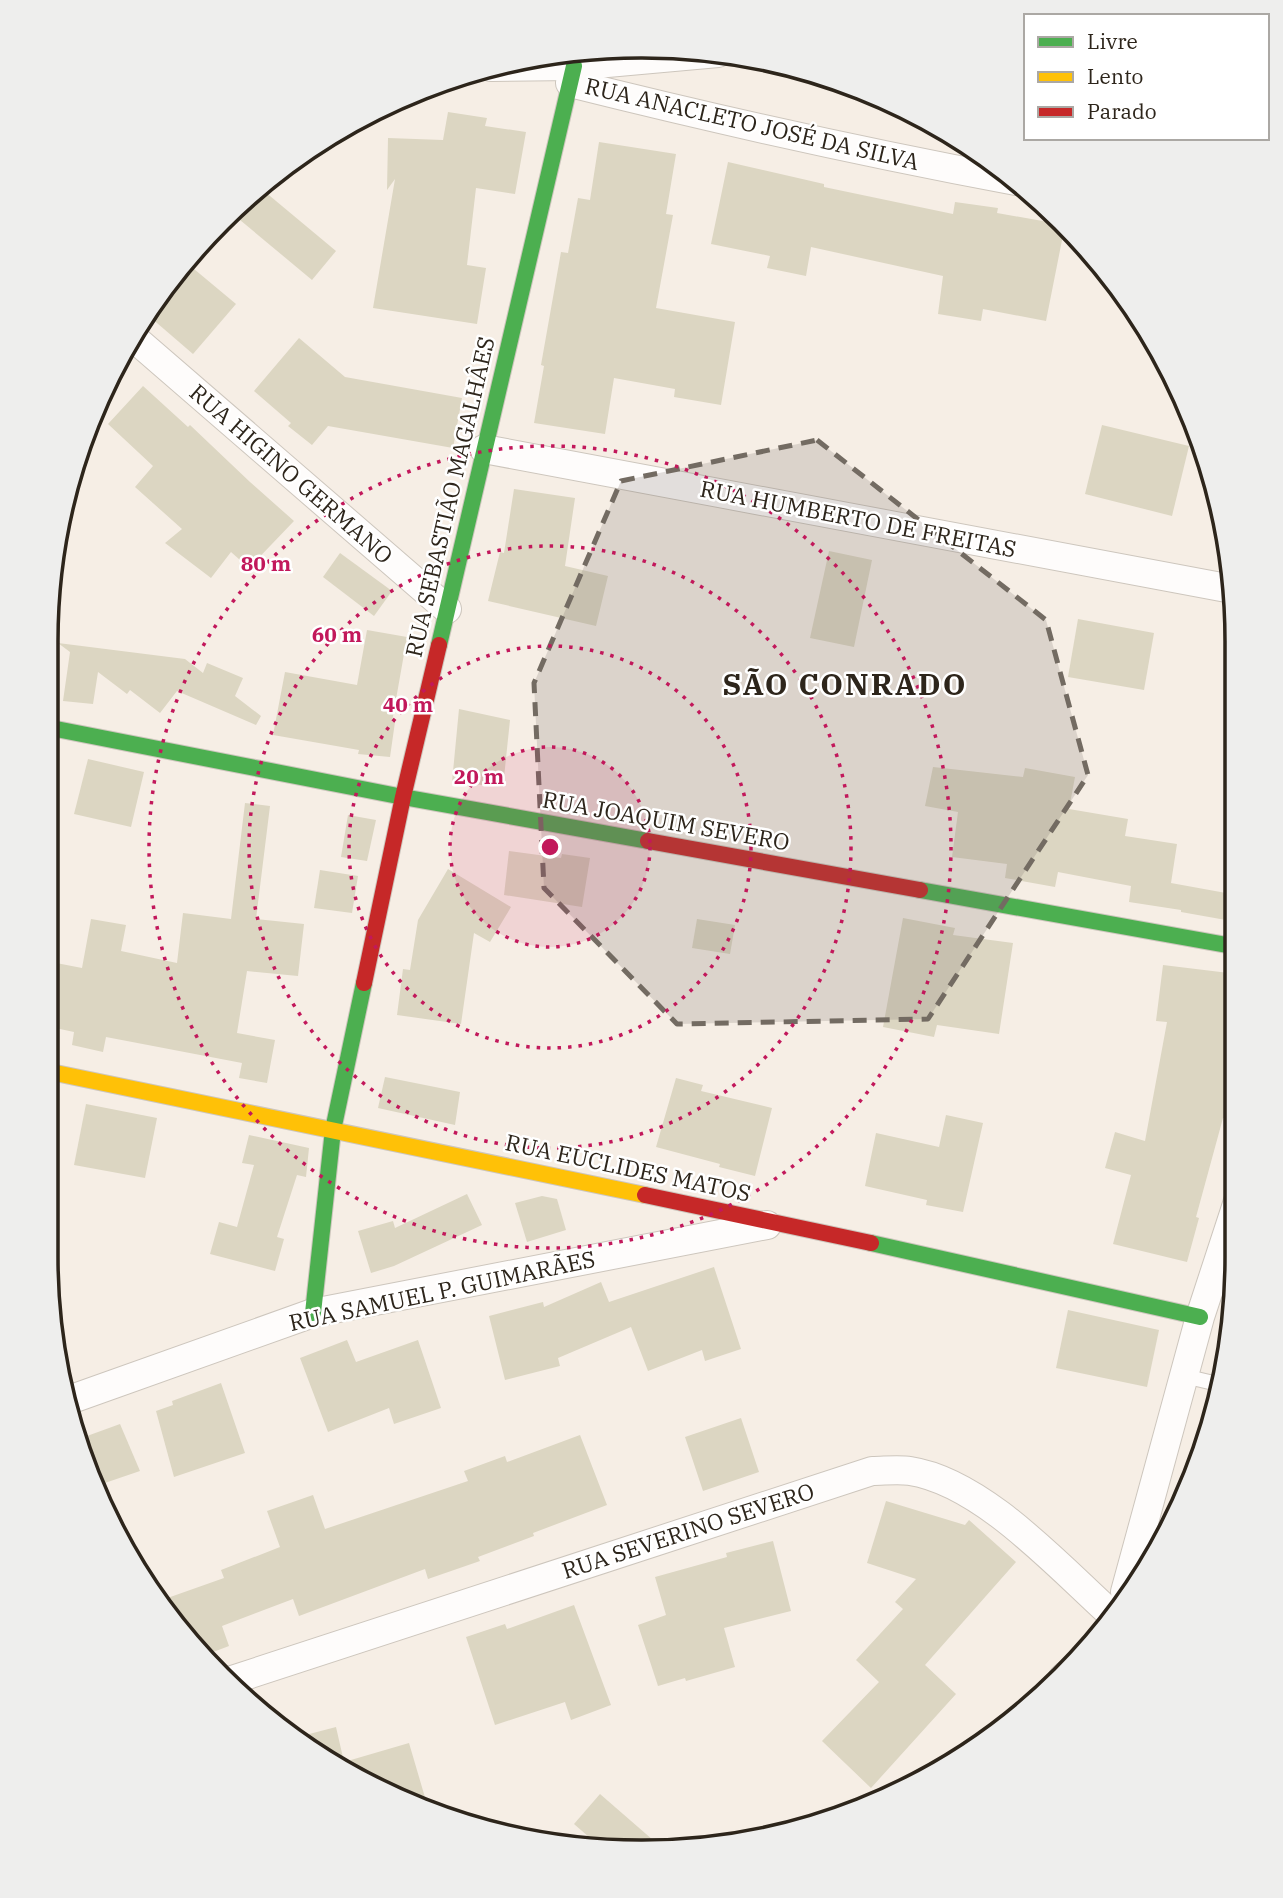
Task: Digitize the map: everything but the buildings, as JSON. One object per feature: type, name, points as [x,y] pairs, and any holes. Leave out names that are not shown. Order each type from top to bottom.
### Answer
[{"type":"street","points":[[524,70],[572,74],[677,59]]},
{"type":"street","name":"RUA ANACLETO JOSÉ DA SILVA","points":[[572,74],[721,121],[881,156],[996,177]]},
{"type":"street","name":"RUA SEBASTIÃO MAGALHÂES","points":[[313,1313],[333,1130],[403,797],[572,74]]},
{"type":"street","name":"RUA HIGINO GERMANO","points":[[140,343],[447,608]]},
{"type":"street","name":"RUA HUMBERTO DE FREITAS","points":[[484,449],[1222,587]]},
{"type":"street","name":"RUA JOAQUIM SEVERO","points":[[58,729],[403,797],[1225,945]]},
{"type":"street","name":"RUA EUCLIDES MATOS","points":[[58,1073],[782,1223],[1200,1317]]},
{"type":"street","name":"RUA SAMUEL P. GUIMARÃES","points":[[76,1398],[313,1313],[782,1223]]},
{"type":"street","points":[[1129,1578],[1200,1317],[1225,1239]]},
{"type":"street","name":"RUA SEVERINO SEVERO","points":[[239,1678],[872,1471],[908,1470],[935,1477],[978,1499],[1024,1535],[1107,1610]]},
{"type":"lane","points":[[1184,1376],[1211,1382]]},
{"type":"highlighted area","points":[[817,440],[1046,620],[1088,775],[928,1019],[677,1024],[544,888],[534,683],[621,481]]},
{"type":"traffic: fast","points":[[439,645],[574,66]]},
{"type":"traffic: fast","points":[[58,729],[403,797],[648,841]]},
{"type":"traffic: fast","points":[[920,890],[1225,945]]},
{"type":"traffic: fast","points":[[313,1313],[333,1130],[364,983]]},
{"type":"traffic: fast","points":[[871,1243],[1200,1317]]},
{"type":"traffic: slow","points":[[58,1073],[645,1195]]},
{"type":"traffic: jam","points":[[364,983],[403,797],[439,645]]},
{"type":"traffic: jam","points":[[648,841],[920,890]]},
{"type":"traffic: jam","points":[[645,1195],[871,1243]]},
{"type":"district","name":"SÃO CONRADO","points":[[845,685]]}]
